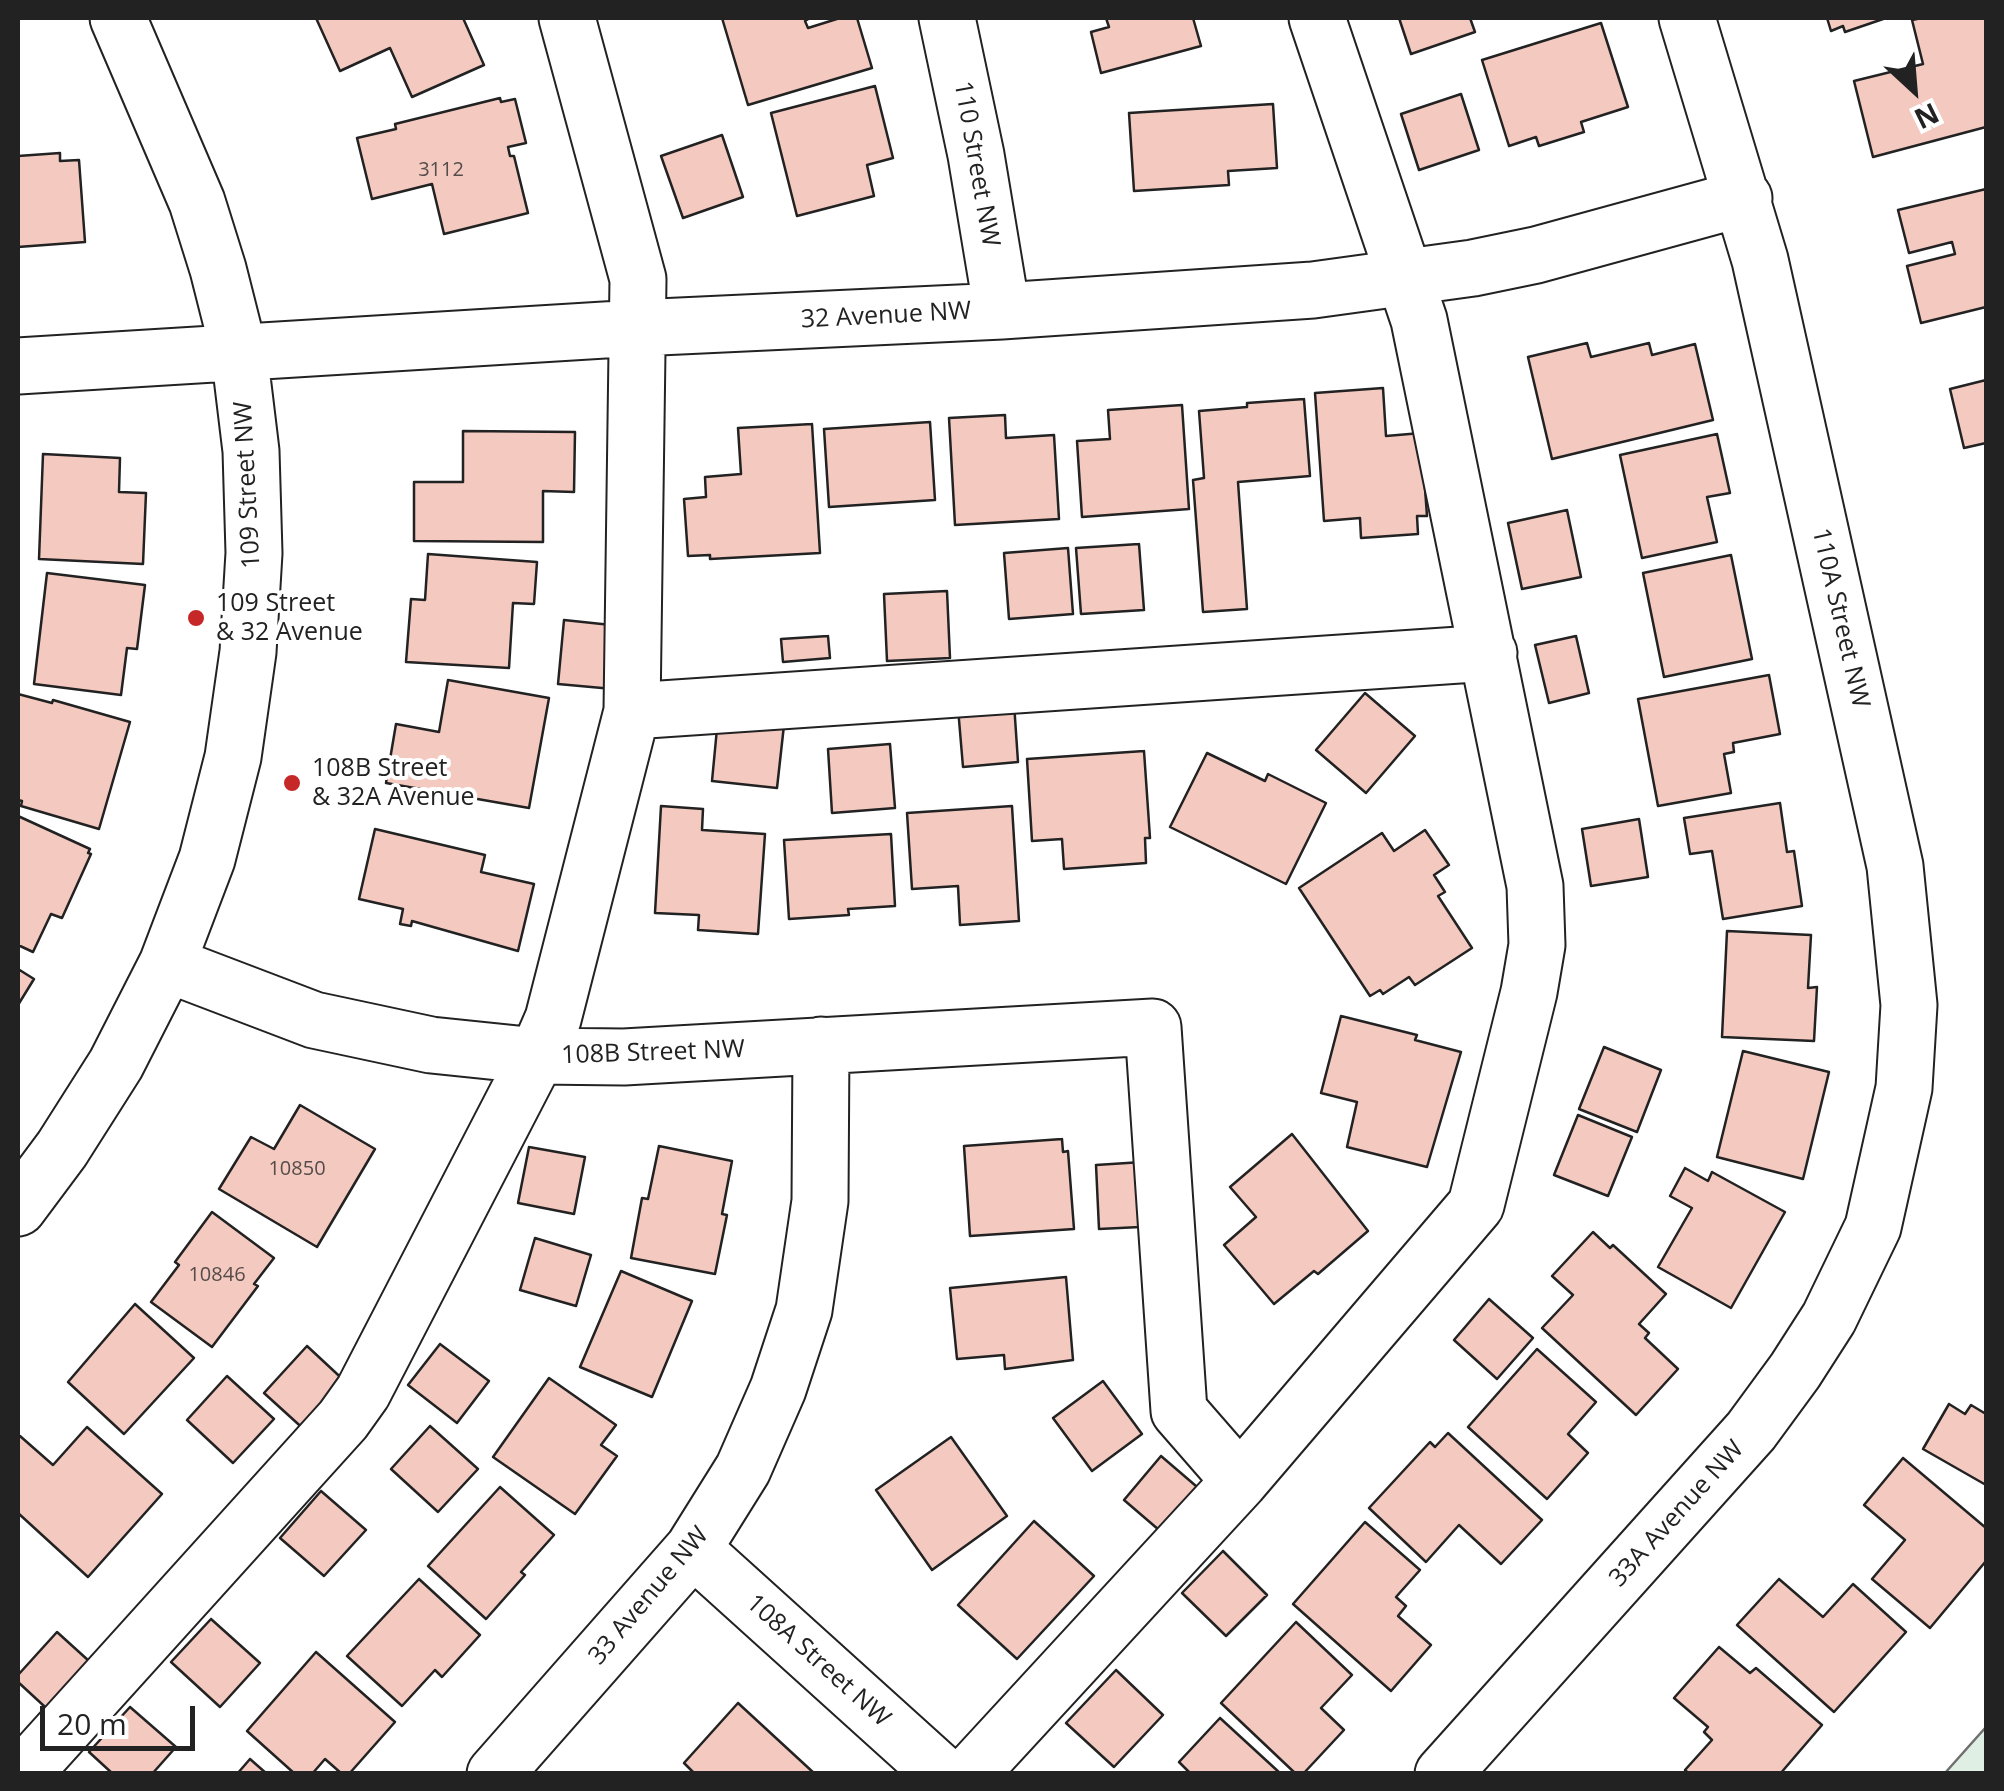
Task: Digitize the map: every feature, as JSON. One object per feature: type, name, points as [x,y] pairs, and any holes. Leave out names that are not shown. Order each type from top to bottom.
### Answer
[{"type":"street","name":"109 Street NW","points":[[18,1208],[62,1149],[116,1064],[167,964],[211,842],[233,757],[248,652],[254,536],[251,451],[239,352],[197,202],[118,18]]},
{"type":"street","points":[[23,1774],[343,1420],[363,1392],[553,1019],[632,711],[638,278],[568,18]]},
{"type":"street","name":"110 Street NW","points":[[947,18],[976,155],[1002,311]]},
{"type":"street","points":[[970,1774],[1240,1481],[1476,1205],[1537,945],[1535,886],[1420,320],[1318,18]]},
{"type":"street","name":"110A Street NW","points":[[1688,18],[1744,198],[1895,866],[1909,1006],[1904,1088],[1873,1227]]},
{"type":"street","name":"32 Avenue NW","points":[[18,366],[1313,290],[1408,279],[1536,255],[1744,198]]},
{"type":"street","points":[[632,711],[1488,654]]},
{"type":"street","name":"108B Street NW","points":[[167,964],[314,1020],[430,1045],[537,1056],[624,1057],[1153,1027],[1179,1411],[1240,1481]]},
{"type":"street","name":"33 Avenue NW","points":[[494,1774],[693,1549],[743,1469],[778,1389],[804,1310],[820,1200],[821,1045]]},
{"type":"street","name":"33A Avenue NW","points":[[1443,1774],[1751,1431],[1829,1318],[1873,1227]]},
{"type":"street","name":"108A Street NW","points":[[693,1549],[942,1774]]},
{"type":"green space","points":[[1986,1727],[1986,1773],[1945,1773]]},
{"type":"building","points":[[316,18],[463,18],[484,65],[412,97],[390,48],[340,71]]},
{"type":"building","points":[[722,18],[810,18],[805,21],[808,28],[840,18],[857,18],[872,68],[748,105]]},
{"type":"building","points":[[1106,18],[1193,18],[1201,46],[1101,73],[1091,32],[1109,27]]},
{"type":"building","points":[[1399,18],[1470,18],[1475,32],[1411,54]]},
{"type":"building","points":[[1827,18],[1886,18],[1845,32],[1843,26],[1831,31]]},
{"type":"building","points":[[1986,18],[1986,127],[1873,157],[1854,81],[1923,64],[1912,20]]},
{"type":"building","points":[[1601,23],[1628,107],[1581,122],[1584,132],[1539,146],[1536,137],[1509,146],[1482,60]]},
{"type":"building","points":[[875,86],[893,158],[867,165],[874,196],[797,216],[771,113]]},
{"type":"building","points":[[1461,94],[1479,150],[1419,170],[1401,114]]},
{"type":"building","points":[[500,98],[501,102],[515,99],[526,143],[508,147],[510,156],[514,156],[528,213],[444,234],[432,184],[372,199],[357,138],[396,129],[395,124]]},
{"type":"building","points":[[1273,104],[1277,168],[1228,171],[1229,185],[1134,191],[1129,113]]},
{"type":"building","points":[[722,135],[743,197],[683,218],[661,156]]},
{"type":"building","points":[[60,153],[60,161],[79,160],[85,242],[18,247],[18,156]]},
{"type":"building","points":[[1986,189],[1986,307],[1921,323],[1907,266],[1955,254],[1952,242],[1909,253],[1898,210]]},
{"type":"building","points":[[1587,343],[1591,357],[1649,343],[1652,355],[1695,344],[1713,420],[1552,459],[1528,357]]},
{"type":"building","points":[[1986,380],[1986,443],[1964,448],[1950,389]]},
{"type":"building","points":[[1383,388],[1386,436],[1421,433],[1427,516],[1417,516],[1418,534],[1361,538],[1360,518],[1324,521],[1315,393]]},
{"type":"building","points":[[1304,399],[1310,476],[1238,482],[1247,609],[1203,612],[1193,480],[1204,478],[1199,411]]},
{"type":"building","points":[[1182,405],[1189,509],[1082,517],[1077,441],[1110,439],[1108,410]]},
{"type":"building","points":[[1005,415],[1006,438],[1054,435],[1059,519],[955,525],[949,418]]},
{"type":"building","points":[[930,422],[935,500],[829,507],[824,429]]},
{"type":"building","points":[[812,424],[820,553],[710,559],[710,555],[688,556],[684,499],[706,497],[705,477],[741,474],[738,428]]},
{"type":"building","points":[[463,431],[575,432],[574,492],[543,491],[543,542],[414,541],[414,482],[463,482]]},
{"type":"building","points":[[1717,434],[1730,493],[1707,497],[1717,542],[1642,558],[1620,455]]},
{"type":"building","points":[[43,454],[120,458],[119,492],[146,493],[143,564],[39,559]]},
{"type":"building","points":[[1567,510],[1581,577],[1522,589],[1508,523]]},
{"type":"building","points":[[1139,544],[1144,610],[1081,614],[1076,548]]},
{"type":"building","points":[[1068,548],[1073,614],[1009,619],[1004,553]]},
{"type":"building","points":[[428,554],[537,562],[534,604],[513,603],[509,668],[406,662],[411,599],[425,600]]},
{"type":"building","points":[[1731,555],[1752,659],[1664,677],[1643,573]]},
{"type":"building","points":[[47,573],[145,585],[137,649],[127,648],[121,695],[34,684]]},
{"type":"building","points":[[947,591],[950,658],[887,661],[884,594]]},
{"type":"building","points":[[564,620],[630,627],[624,690],[558,684]]},
{"type":"building","points":[[828,636],[830,658],[783,662],[781,639]]},
{"type":"building","points":[[1576,636],[1589,693],[1549,703],[1535,645]]},
{"type":"building","points":[[1769,675],[1780,734],[1733,743],[1734,752],[1724,754],[1731,793],[1658,806],[1638,699]]},
{"type":"building","points":[[448,680],[549,698],[529,808],[386,783],[396,724],[439,732]]},
{"type":"building","points":[[1365,693],[1415,736],[1366,793],[1316,750]]},
{"type":"building","points":[[18,694],[130,722],[99,829],[21,806]]},
{"type":"building","points":[[1014,703],[1018,762],[963,767],[958,708]]},
{"type":"building","points":[[718,718],[784,725],[777,788],[712,781]]},
{"type":"building","points":[[890,744],[895,808],[832,813],[828,749]]},
{"type":"building","points":[[1144,751],[1150,838],[1145,838],[1146,863],[1064,869],[1062,839],[1032,841],[1027,759]]},
{"type":"building","points":[[1207,753],[1265,781],[1268,774],[1326,803],[1286,884],[1170,827]]},
{"type":"building","points":[[1780,803],[1787,852],[1794,851],[1802,906],[1723,919],[1712,851],[1690,854],[1684,818]]},
{"type":"building","points":[[661,806],[703,809],[702,830],[765,834],[758,934],[698,930],[699,915],[655,913]]},
{"type":"building","points":[[1012,806],[1019,921],[960,925],[958,886],[912,889],[907,813]]},
{"type":"building","points":[[18,816],[90,849],[91,854],[62,918],[51,914],[33,952],[18,945]]},
{"type":"building","points":[[1639,819],[1648,877],[1591,886],[1582,829]]},
{"type":"building","points":[[375,829],[485,855],[481,872],[534,884],[518,951],[412,921],[411,926],[400,924],[403,909],[359,899]]},
{"type":"building","points":[[1425,830],[1449,865],[1434,875],[1445,892],[1438,896],[1472,948],[1415,985],[1409,977],[1383,994],[1380,990],[1370,996],[1299,888],[1382,833],[1394,851]]},
{"type":"building","points":[[891,834],[895,906],[848,909],[849,915],[789,919],[784,840]]},
{"type":"building","points":[[1727,931],[1811,935],[1808,988],[1817,987],[1814,1041],[1722,1037]]},
{"type":"building","points":[[18,969],[34,979],[18,1005]]},
{"type":"building","points":[[1341,1016],[1417,1035],[1415,1040],[1461,1052],[1427,1167],[1347,1147],[1357,1102],[1321,1093]]},
{"type":"building","points":[[1604,1047],[1661,1070],[1637,1132],[1579,1109]]},
{"type":"building","points":[[1743,1051],[1829,1072],[1803,1179],[1717,1157]]},
{"type":"building","points":[[300,1105],[375,1149],[317,1247],[219,1189],[251,1137],[274,1149]]},
{"type":"building","points":[[1578,1115],[1632,1137],[1608,1196],[1554,1175]]},
{"type":"building","points":[[1292,1134],[1368,1231],[1318,1274],[1314,1271],[1274,1304],[1224,1245],[1256,1217],[1230,1187]]},
{"type":"building","points":[[1062,1139],[1063,1152],[1068,1151],[1074,1229],[970,1236],[964,1146]]},
{"type":"building","points":[[659,1146],[732,1161],[722,1214],[727,1215],[715,1274],[631,1258],[642,1198],[648,1199]]},
{"type":"building","points":[[529,1147],[585,1157],[574,1214],[518,1203]]},
{"type":"building","points":[[1158,1161],[1161,1226],[1099,1229],[1096,1165]]},
{"type":"building","points":[[1685,1168],[1708,1181],[1712,1172],[1785,1212],[1731,1308],[1658,1267],[1692,1208],[1670,1196]]},
{"type":"building","points":[[212,1212],[274,1258],[212,1347],[151,1302]]},
{"type":"building","points":[[1593,1232],[1610,1248],[1613,1245],[1666,1294],[1639,1324],[1649,1333],[1645,1338],[1678,1369],[1636,1415],[1542,1328],[1573,1295],[1552,1276]]},
{"type":"building","points":[[535,1238],[591,1255],[576,1306],[520,1290]]},
{"type":"building","points":[[621,1271],[692,1301],[652,1397],[580,1367]]},
{"type":"building","points":[[1066,1277],[1073,1360],[1005,1369],[1004,1355],[957,1359],[950,1288]]},
{"type":"building","points":[[1489,1299],[1533,1338],[1497,1379],[1454,1340]]},
{"type":"building","points":[[135,1304],[194,1358],[124,1434],[68,1382]]},
{"type":"building","points":[[440,1344],[489,1381],[457,1423],[408,1385]]},
{"type":"building","points":[[307,1346],[350,1386],[308,1433],[264,1393]]},
{"type":"building","points":[[1537,1349],[1596,1402],[1568,1434],[1588,1453],[1547,1499],[1468,1427]]},
{"type":"building","points":[[227,1376],[274,1419],[233,1463],[187,1420]]},
{"type":"building","points":[[549,1378],[616,1425],[601,1445],[617,1456],[575,1514],[493,1457]]},
{"type":"building","points":[[1103,1381],[1142,1434],[1092,1471],[1053,1418]]},
{"type":"building","points":[[1949,1404],[1965,1414],[1971,1405],[1986,1414],[1986,1485],[1923,1449]]},
{"type":"building","points":[[430,1426],[478,1469],[438,1512],[391,1469]]},
{"type":"building","points":[[87,1427],[162,1494],[88,1577],[18,1513],[20,1436],[53,1465]]},
{"type":"building","points":[[1448,1433],[1542,1520],[1501,1564],[1459,1525],[1426,1562],[1369,1508],[1430,1442],[1435,1447]]},
{"type":"building","points":[[951,1437],[1007,1516],[932,1570],[876,1490]]},
{"type":"building","points":[[1161,1456],[1203,1492],[1166,1536],[1124,1500]]},
{"type":"building","points":[[1903,1458],[1986,1528],[1986,1561],[1930,1628],[1872,1579],[1905,1540],[1864,1505]]},
{"type":"building","points":[[500,1487],[554,1535],[486,1619],[428,1566]]},
{"type":"building","points":[[321,1491],[366,1530],[324,1576],[280,1538]]},
{"type":"building","points":[[1034,1521],[1094,1576],[1017,1659],[958,1605]]},
{"type":"building","points":[[1365,1522],[1420,1570],[1396,1597],[1406,1606],[1398,1616],[1431,1645],[1391,1691],[1293,1604]]},
{"type":"building","points":[[1223,1551],[1267,1595],[1226,1636],[1182,1593]]},
{"type":"building","points":[[419,1579],[480,1635],[442,1677],[435,1670],[402,1706],[347,1656]]},
{"type":"building","points":[[1779,1579],[1823,1617],[1853,1584],[1906,1632],[1834,1712],[1737,1625]]},
{"type":"building","points":[[211,1619],[260,1663],[220,1707],[171,1662]]},
{"type":"building","points":[[1296,1622],[1352,1675],[1321,1708],[1344,1730],[1303,1774],[1296,1774],[1221,1703]]},
{"type":"building","points":[[57,1632],[100,1671],[57,1718],[18,1682],[18,1675]]},
{"type":"building","points":[[1719,1647],[1750,1673],[1756,1668],[1822,1725],[1780,1774],[1689,1774],[1685,1770],[1712,1740],[1704,1732],[1708,1727],[1674,1698]]},
{"type":"building","points":[[316,1652],[395,1722],[349,1774],[342,1774],[325,1759],[312,1774],[295,1774],[247,1731]]},
{"type":"building","points":[[1116,1670],[1163,1715],[1114,1767],[1066,1723]]},
{"type":"building","points":[[738,1703],[815,1774],[695,1774],[684,1763]]},
{"type":"building","points":[[130,1707],[176,1747],[152,1774],[113,1774],[89,1752]]},
{"type":"building","points":[[1220,1718],[1281,1774],[1191,1774],[1179,1762]]},
{"type":"building","points":[[250,1759],[267,1774],[237,1774]]},
{"type":"place","name":"109 Street & 32 Avenue","points":[[196,618]]},
{"type":"place","name":"108B Street & 32A Avenue","points":[[292,783]]}]
